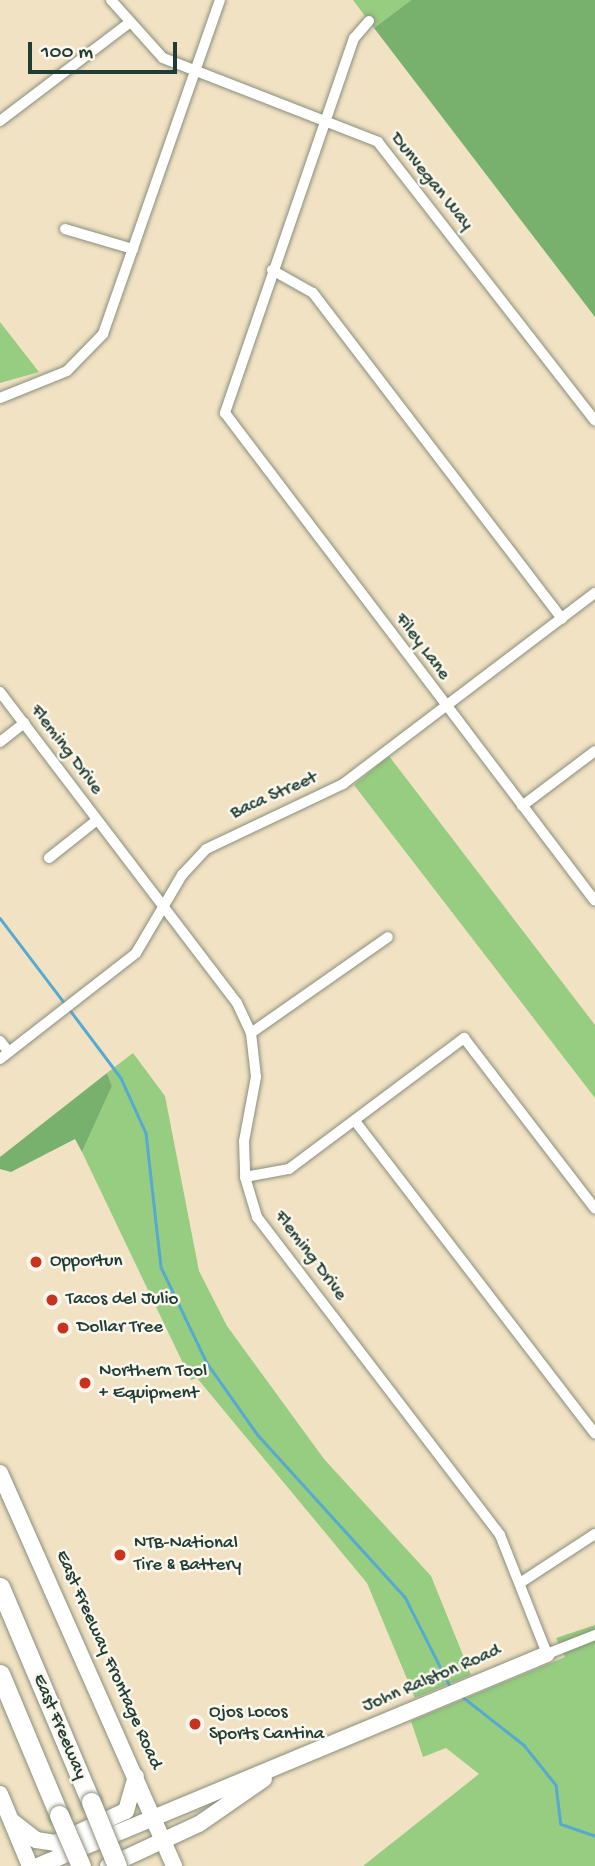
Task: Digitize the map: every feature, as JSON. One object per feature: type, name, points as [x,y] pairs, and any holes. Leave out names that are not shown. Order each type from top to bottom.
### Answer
[{"type":"highway","name":"East Freeway","points":[[0,1587],[117,1866]]},
{"type":"highway","name":"East Freeway","points":[[0,1674],[81,1866]]},
{"type":"main road","name":"East Freeway Frontage Road","points":[[0,1473],[174,1866]]},
{"type":"main road","name":"John Ralston Road","points":[[38,1866],[287,1765],[547,1654]]},
{"type":"main road","name":"John Ralston Road","points":[[108,1866],[164,1843],[287,1765]]},
{"type":"main road","points":[[12,1821],[36,1840],[55,1843],[126,1811],[136,1776]]},
{"type":"main road","points":[[0,1794],[30,1866]]},
{"type":"street","name":"Dunvegan Way","points":[[111,0],[163,58],[194,72],[363,132],[389,153],[595,421]]},
{"type":"street","points":[[0,398],[45,383],[93,349],[133,248],[220,0]]},
{"type":"street","points":[[369,21],[354,38],[272,270],[313,293],[562,619]]},
{"type":"street","points":[[0,121],[129,23]]},
{"type":"street","points":[[65,229],[133,248]]},
{"type":"street","name":"Filey Lane","points":[[272,270],[225,413],[595,901]]},
{"type":"street","name":"Baca Street","points":[[4,1056],[136,953],[166,907],[182,875],[213,844],[343,784],[595,593]]},
{"type":"street","name":"Fleming Drive","points":[[0,692],[220,975],[251,1034],[256,1077],[245,1177],[257,1217],[500,1535],[547,1654]]},
{"type":"street","points":[[0,742],[24,723]]},
{"type":"street","points":[[522,806],[595,751]]},
{"type":"street","points":[[49,858],[97,820]]},
{"type":"street","points":[[251,1034],[388,937]]},
{"type":"street","points":[[245,1177],[289,1169],[464,1038],[595,1209]]},
{"type":"street","points":[[0,1041],[4,1056]]},
{"type":"street","points":[[355,1121],[595,1434]]},
{"type":"street","points":[[520,1583],[595,1534]]},
{"type":"street","name":"John Ralston Road","points":[[547,1654],[595,1635]]},
{"type":"green space","points":[[353,0],[411,0],[374,28]]},
{"type":"green space","points":[[411,0],[595,0],[595,317],[374,28]]},
{"type":"green space","points":[[0,322],[39,372],[0,383]]},
{"type":"green space","points":[[389,756],[595,1025],[595,1098],[354,785]]},
{"type":"green space","points":[[133,1053],[165,1096],[199,1271],[227,1326],[324,1459],[431,1576],[471,1675],[415,1698],[367,1583],[197,1378],[191,1380],[82,1152],[112,1086],[107,1073]]},
{"type":"green space","points":[[107,1073],[112,1086],[82,1152],[75,1139],[11,1172],[0,1169],[0,1157]]},
{"type":"green space","points":[[595,1625],[595,1866],[363,1866],[479,1774],[446,1748],[423,1757],[411,1721],[565,1657],[556,1638]]},
{"type":"waterway","points":[[0,918],[66,1005]]},
{"type":"waterway","points":[[70,1010],[121,1078],[146,1133],[161,1267],[207,1363],[258,1435],[405,1597],[450,1686]]},
{"type":"waterway","points":[[463,1697],[524,1745],[556,1785],[561,1824],[595,1836]]},
{"type":"place","name":"Opportun","points":[[36,1262]]},
{"type":"place","name":"Tacos del Julio","points":[[52,1300]]},
{"type":"place","name":"Dollar Tree","points":[[63,1328]]},
{"type":"place","name":"Northern Tool + Equipment","points":[[85,1383]]},
{"type":"place","name":"NTB-National Tire & Battery","points":[[120,1555]]},
{"type":"place","name":"Ojos Locos Sports Cantina","points":[[195,1724]]}]
